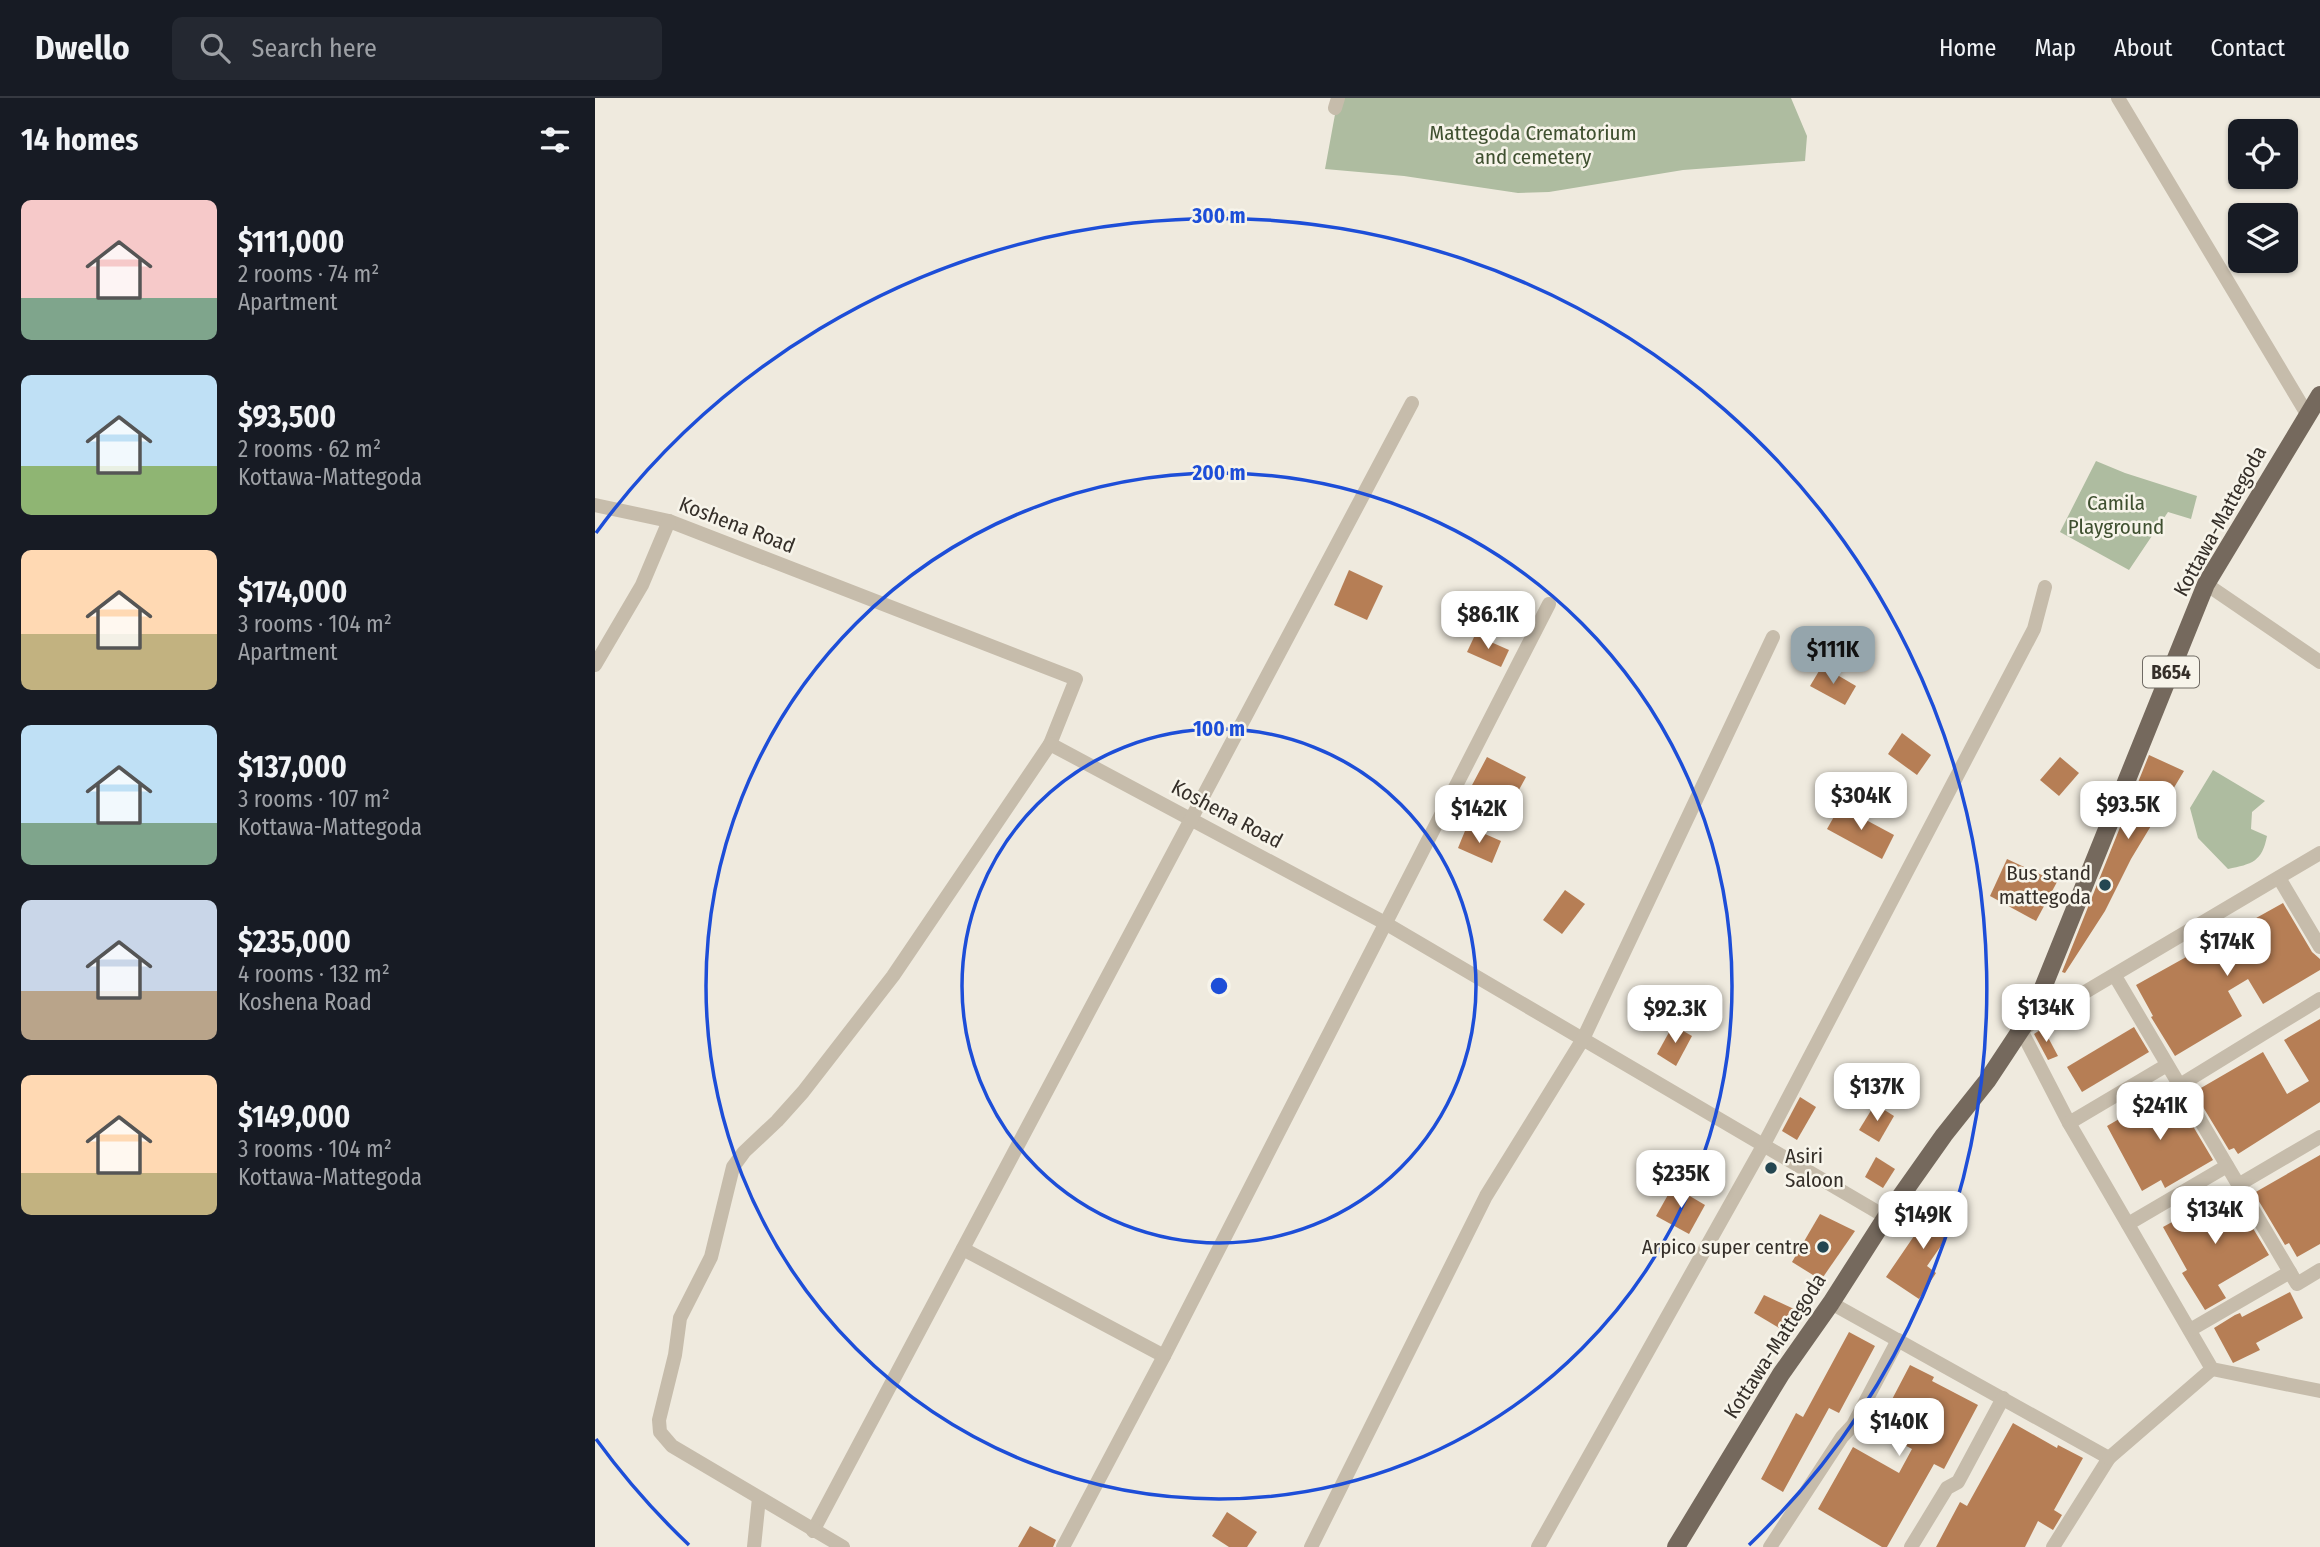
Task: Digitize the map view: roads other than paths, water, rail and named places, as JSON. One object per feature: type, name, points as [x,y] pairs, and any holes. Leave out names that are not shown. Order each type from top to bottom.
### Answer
[{"type":"main road","name":"Kottawa-Mattegoda","points":[[1676,1547],[1780,1374],[1831,1303],[1886,1217],[1944,1135],[1987,1081],[2034,1010],[2206,584],[2320,396]]},
{"type":"street","points":[[2117,98],[2307,414]]},
{"type":"street","points":[[813,1531],[1412,403]]},
{"type":"street","name":"Koshena Road","points":[[595,505],[669,521],[1076,679],[1050,744],[1385,923],[1886,1217]]},
{"type":"street","points":[[595,665],[642,585],[669,521]]},
{"type":"street","points":[[2206,584],[2320,662]]},
{"type":"street","points":[[1538,1547],[1763,1146],[2034,629],[2045,587]]},
{"type":"street","points":[[1063,1547],[1164,1356],[1549,604]]},
{"type":"street","points":[[1311,1547],[1486,1196],[1583,1039],[1773,638]]},
{"type":"street","points":[[843,1547],[672,1446],[660,1432],[659,1420],[675,1355],[680,1318],[712,1257],[733,1167],[803,1091],[893,976],[1050,744]]},
{"type":"street","points":[[2320,853],[2021,1030],[2069,1123],[2212,1368],[2320,1391]]},
{"type":"street","points":[[2279,878],[2320,947]]},
{"type":"street","points":[[2115,976],[2297,1284],[2320,1270]]},
{"type":"street","points":[[2180,1086],[2320,999]]},
{"type":"street","points":[[2069,1123],[2168,1065]]},
{"type":"street","points":[[2238,1185],[2320,1137]]},
{"type":"street","points":[[2127,1224],[2227,1166]]},
{"type":"street","points":[[963,1249],[1164,1356]]},
{"type":"street","points":[[2190,1330],[2290,1272]]},
{"type":"street","points":[[1831,1303],[2109,1458]]},
{"type":"street","points":[[1770,1547],[1842,1437],[1853,1425],[1898,1340]]},
{"type":"street","points":[[2053,1547],[2109,1458],[2212,1368]]},
{"type":"street","points":[[1911,1547],[1947,1488],[1958,1482],[2003,1398]]},
{"type":"street","points":[[754,1547],[759,1498]]},
{"type":"place","name":"Bus stand mattegoda","points":[[2105,885]]},
{"type":"place","name":"Asiri Saloon","points":[[1771,1168]]},
{"type":"place","name":"Arpico super centre","points":[[1823,1247]]},
{"type":"park label","name":"Mattegoda Crematorium and cemetery","points":[[1533,145]]},
{"type":"park label","name":"Camila Playground","points":[[2116,515]]}]
